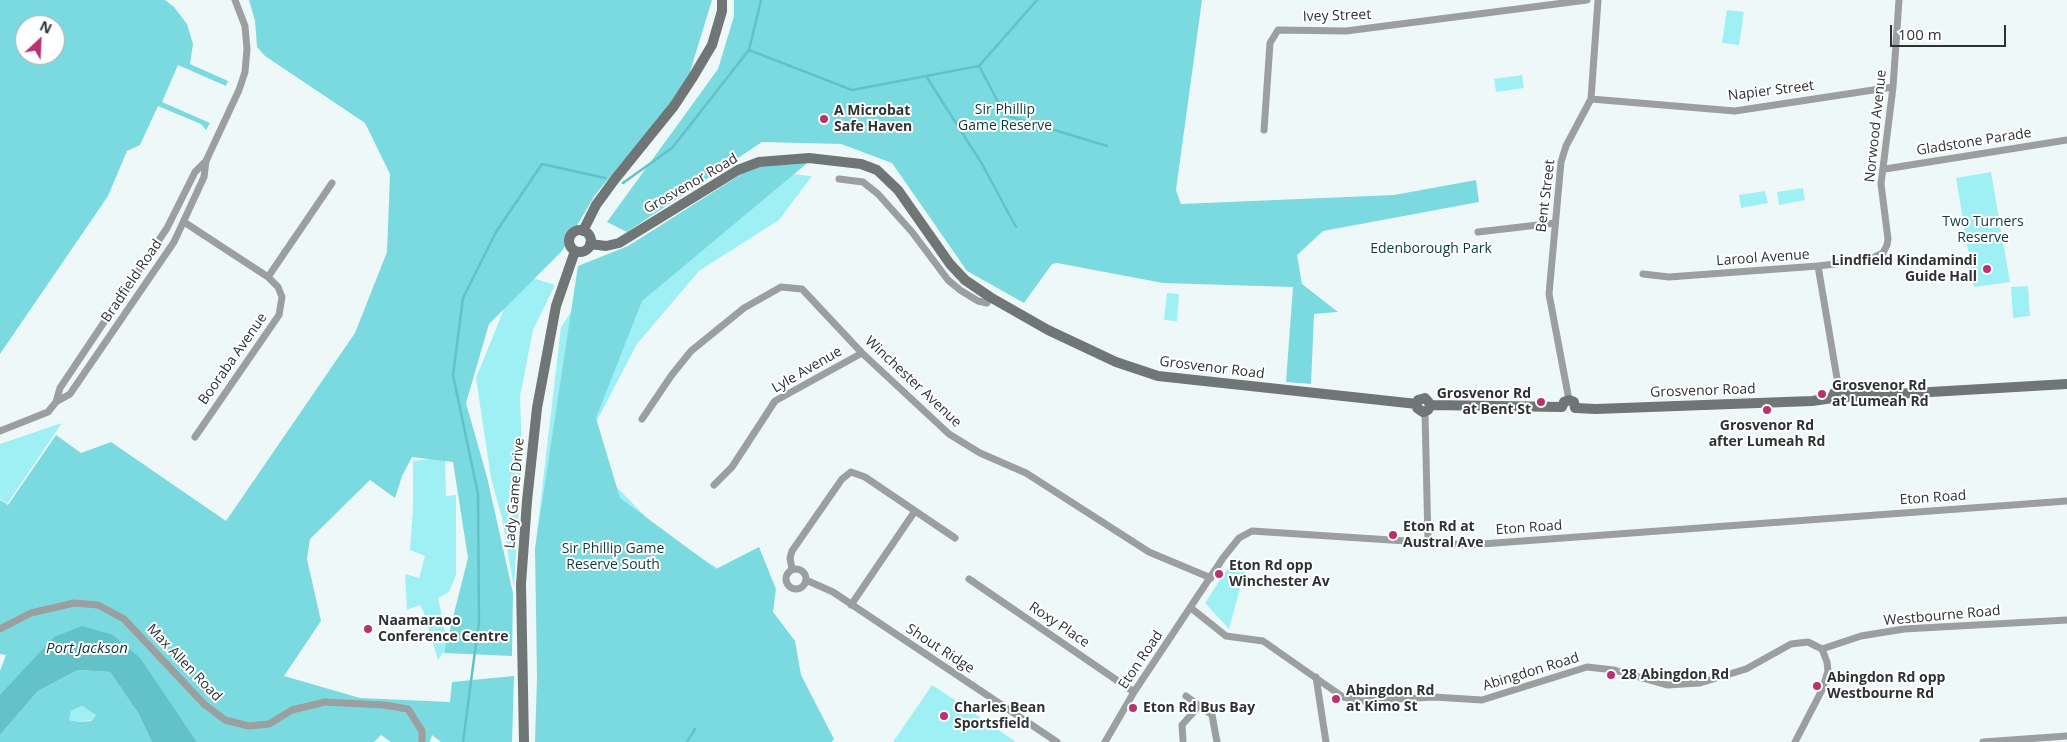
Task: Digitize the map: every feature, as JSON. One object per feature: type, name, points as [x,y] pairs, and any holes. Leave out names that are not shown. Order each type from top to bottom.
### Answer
[{"type":"street","name":"Bradfield Road","points":[[0,431],[48,412],[56,402],[70,394],[168,250],[184,222],[204,177],[206,161],[239,90],[245,72],[247,50],[245,26],[235,0]]},
{"type":"street","points":[[583,231],[596,205],[615,178],[674,106],[698,69],[712,45],[722,11],[722,0]]},
{"type":"street","name":"Ivey Street","points":[[1264,130],[1270,43],[1278,30],[1346,31],[1587,0]]},
{"type":"street","name":"Bent Street","points":[[1568,405],[1549,294],[1561,162],[1566,146],[1591,99],[1598,0]]},
{"type":"street","name":"Norwood Avenue","points":[[1883,252],[1888,245],[1888,239],[1881,184],[1885,169],[1899,0]]},
{"type":"street","name":"Napier Street","points":[[1591,99],[1735,111],[1893,87]]},
{"type":"street","name":"Gladstone Parade","points":[[1885,169],[2067,140]]},
{"type":"street","name":"Grosvenor Road","points":[[590,244],[606,246],[619,243],[738,170],[759,162],[791,158],[828,159],[861,164],[877,170],[888,178],[950,264],[965,280],[990,297],[1048,330],[1116,362],[1158,376],[1416,404],[1418,400],[1425,398],[1428,408],[1568,405],[1596,409],[1812,401],[1839,395],[2067,384]]},
{"type":"street","name":"Bradfield Road","points":[[56,402],[60,388],[167,228],[195,172],[206,161]]},
{"type":"street","name":"Grosvenor Road","points":[[839,179],[863,182],[878,194],[912,232],[948,280],[960,290],[978,301],[987,303],[990,297]]},
{"type":"street","points":[[268,278],[332,183]]},
{"type":"street","name":"Booraba Avenue","points":[[184,222],[268,278],[278,287],[282,297],[279,315],[195,437]]},
{"type":"street","points":[[1478,232],[1555,223]]},
{"type":"street","points":[[576,231],[583,231],[590,237],[590,244],[584,251],[575,251],[569,243],[570,236],[576,231]]},
{"type":"street","name":"Lady Game Drive","points":[[524,742],[522,584],[527,501],[537,408],[554,316],[575,251]]},
{"type":"street","name":"Larool Avenue","points":[[1643,274],[1669,277],[1818,266],[1868,260],[1883,252]]},
{"type":"street","points":[[1818,266],[1839,395]]},
{"type":"street","name":"Winchester Avenue","points":[[642,419],[671,376],[692,351],[744,308],[781,287],[802,289],[862,354],[949,434],[980,452],[1026,473],[1149,552],[1211,578]]},
{"type":"street","name":"Lyle Avenue","points":[[714,484],[732,468],[775,401],[862,354]]},
{"type":"street","points":[[1428,408],[1428,541]]},
{"type":"street","points":[[792,569],[802,570],[806,575],[804,585],[798,589],[788,586],[786,576],[792,569],[792,552],[847,473],[855,472],[860,474],[955,538]]},
{"type":"street","name":"Eton Road","points":[[1105,742],[1134,692],[1211,578],[1239,538],[1252,531],[1468,545],[2067,501]]},
{"type":"street","points":[[851,605],[915,511]]},
{"type":"street","name":"Roxy Place","points":[[969,579],[1134,692]]},
{"type":"street","name":"Shout Ridge","points":[[806,580],[833,592],[1057,742]]},
{"type":"street","name":"Max Allen Road","points":[[0,629],[31,613],[74,603],[98,605],[124,619],[204,704],[225,720],[249,726],[270,724],[292,710],[325,702],[384,705],[408,709],[422,731],[422,742]]},
{"type":"street","name":"Abingdon Road","points":[[1191,608],[1226,636],[1263,641],[1352,700],[1434,696],[1482,700],[1587,667],[1614,670],[1667,685],[1683,685],[1700,683],[1746,669],[1782,649],[1800,642],[1816,644],[1822,649]]},
{"type":"street","name":"Westbourne Road","points":[[1822,649],[1861,636],[1904,629],[2067,620]]},
{"type":"street","points":[[1795,742],[1826,681],[1827,662],[1822,649]]},
{"type":"street","points":[[1316,677],[1326,742]]},
{"type":"street","points":[[1186,696],[1212,715],[1217,742]]},
{"type":"street","points":[[1183,740],[1182,725],[1199,706]]},
{"type":"street","points":[[1983,742],[2067,736]]},
{"type":"green space","points":[[0,0],[165,0],[174,7],[187,24],[193,44],[190,64],[228,81],[226,86],[178,65],[162,102],[210,123],[206,130],[201,124],[158,106],[140,145],[127,151],[108,196],[0,354]]},
{"type":"green space","points":[[249,0],[712,0],[686,85],[595,195],[562,251],[489,324],[466,403],[487,477],[513,593],[512,656],[444,653],[468,558],[453,462],[412,457],[402,476],[395,498],[370,480],[310,539],[307,559],[321,621],[284,676],[360,698],[450,702],[452,682],[514,676],[512,742],[441,742],[432,735],[430,742],[391,742],[381,735],[374,742],[197,742],[166,698],[113,635],[0,695],[0,671],[6,655],[0,654],[0,500],[8,505],[56,435],[81,453],[111,442],[226,521],[355,333],[387,252],[390,174],[365,123],[265,56],[257,47],[255,21]]},
{"type":"green space","name":"Sir Phillip Game Reserve","points":[[734,0],[1202,0],[1176,190],[1181,204],[1394,195],[1476,180],[1479,202],[1323,231],[1297,255],[1302,284],[1338,312],[1314,314],[1311,384],[1286,382],[1293,287],[1163,283],[1057,263],[1052,264],[1024,303],[967,271],[892,163],[841,144],[762,142],[627,232],[607,222],[718,69],[734,16]]},
{"type":"green space","points":[[1727,10],[1744,12],[1739,45],[1722,43]]},
{"type":"green space","points":[[1522,75],[1524,88],[1496,92],[1494,79]]},
{"type":"green space","points":[[811,160],[642,301],[596,418],[620,498],[716,569],[759,547],[776,589],[773,612],[795,641],[801,675],[834,739],[832,742],[535,742],[537,677],[535,549],[578,266],[628,246],[751,168]]},
{"type":"green space","name":"Sir Phillip Game Reserve South","points":[[759,171],[812,176],[779,220],[699,271],[637,344],[581,451],[661,532],[725,573],[535,549],[561,327],[594,278]]},
{"type":"green space","name":"Two Turners Reserve","points":[[1991,172],[2010,282],[1974,287],[1956,178]]},
{"type":"green space","points":[[1803,188],[1805,200],[1779,205],[1777,192]]},
{"type":"green space","points":[[1765,191],[1768,203],[1741,208],[1739,195]]},
{"type":"green space","points":[[533,278],[555,285],[533,330],[520,397],[522,451],[514,588],[502,518],[491,478],[476,378],[506,304]]},
{"type":"green space","points":[[2028,286],[2030,316],[2013,318],[2011,287]]},
{"type":"green space","points":[[1167,293],[1179,294],[1177,321],[1164,320]]},
{"type":"green space","points":[[62,423],[7,504],[0,499],[0,444]]},
{"type":"green space","points":[[445,457],[446,496],[456,495],[456,575],[449,592],[438,598],[448,645],[438,660],[420,605],[407,610],[405,574],[419,578],[425,556],[410,550],[413,507],[413,461]]},
{"type":"green space","points":[[1235,557],[1247,563],[1229,629],[1205,603]]},
{"type":"green space","points":[[78,670],[110,672],[138,713],[152,742],[0,742],[0,735],[38,691]],"holes":[[[82,706],[96,715],[91,721],[78,722],[69,720],[71,711]]]},
{"type":"green space","name":"Charles Bean Sportsfield","points":[[932,685],[955,700],[1016,742],[893,742]]},
{"type":"green space","points":[[82,706],[96,715],[91,720],[78,722],[69,720],[71,711]]},
{"type":"water","name":"Port Jackson","points":[[82,626],[113,635],[140,658],[197,742],[152,742],[138,713],[110,672],[78,670],[38,691],[0,735],[0,695],[54,637]]},
{"type":"waterway","points":[[623,183],[672,148],[749,50],[761,0]]},
{"type":"waterway","points":[[979,66],[1037,0]]},
{"type":"waterway","points":[[749,50],[852,90],[979,66],[1005,115],[1107,146]]},
{"type":"waterway","points":[[926,76],[982,164],[1016,227]]},
{"type":"waterway","points":[[463,742],[479,621],[478,494],[453,375],[463,298],[496,232],[542,164],[605,178]]},
{"type":"waterway","points":[[687,742],[695,729]]},
{"type":"place","name":"A Microbat Safe Haven","points":[[824,119]]},
{"type":"place","name":"Lindfield Kindamindi Guide Hall","points":[[1987,269]]},
{"type":"place","name":"Grosvenor Rd at Lumeah Rd","points":[[1822,394]]},
{"type":"place","name":"Grosvenor Rd at Bent St","points":[[1541,402]]},
{"type":"place","name":"Grosvenor Rd after Lumeah Rd","points":[[1767,410]]},
{"type":"place","name":"Eton Rd at Austral Ave","points":[[1393,535]]},
{"type":"place","name":"Eton Rd opp Winchester Av","points":[[1219,574]]},
{"type":"place","name":"Naamaraoo Conference Centre","points":[[368,629]]},
{"type":"place","name":"28 Abingdon Rd","points":[[1611,675]]},
{"type":"place","name":"Abingdon Rd opp Westbourne Rd","points":[[1817,686]]},
{"type":"place","name":"Abingdon Rd at Kimo St","points":[[1336,699]]},
{"type":"place","name":"Eton Rd Bus Bay","points":[[1133,708]]},
{"type":"place","name":"Charles Bean Sportsfield","points":[[944,716]]},
{"type":"park label","name":"Edenborough Park","points":[[1431,249]]}]
